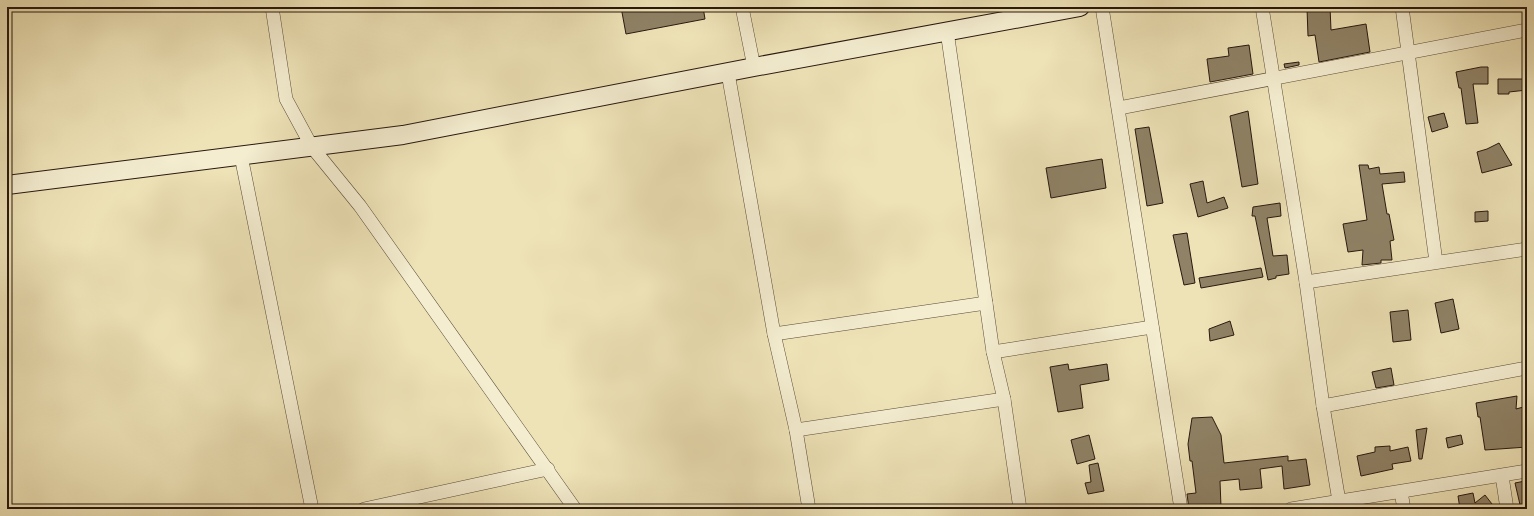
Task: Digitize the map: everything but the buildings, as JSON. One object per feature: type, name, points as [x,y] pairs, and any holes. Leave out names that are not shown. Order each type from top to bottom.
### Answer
[{"type":"street","points":[[272,7],[286,99],[312,147],[360,206],[576,509]]},
{"type":"street","points":[[742,7],[754,67]]},
{"type":"street","points":[[7,185],[403,135],[754,67],[1080,7]]},
{"type":"street","points":[[1102,7],[1181,509]]},
{"type":"street","points":[[1262,7],[1339,501]]},
{"type":"street","points":[[1402,7],[1436,262]]},
{"type":"street","points":[[1119,108],[1527,30]]},
{"type":"street","points":[[947,31],[993,352],[1004,399],[1020,509]]},
{"type":"street","points":[[728,73],[774,334],[796,430],[809,509]]},
{"type":"street","points":[[241,156],[312,509]]},
{"type":"street","points":[[1306,282],[1527,249]]},
{"type":"street","points":[[774,334],[986,303]]},
{"type":"street","points":[[993,352],[1152,327]]},
{"type":"street","points":[[1323,406],[1527,368]]},
{"type":"street","points":[[796,430],[1004,399]]},
{"type":"street","points":[[364,509],[548,469]]},
{"type":"street","points":[[1291,509],[1527,471]]},
{"type":"street","points":[[1502,476],[1507,509]]},
{"type":"street","points":[[1401,492],[1404,509]]}]
